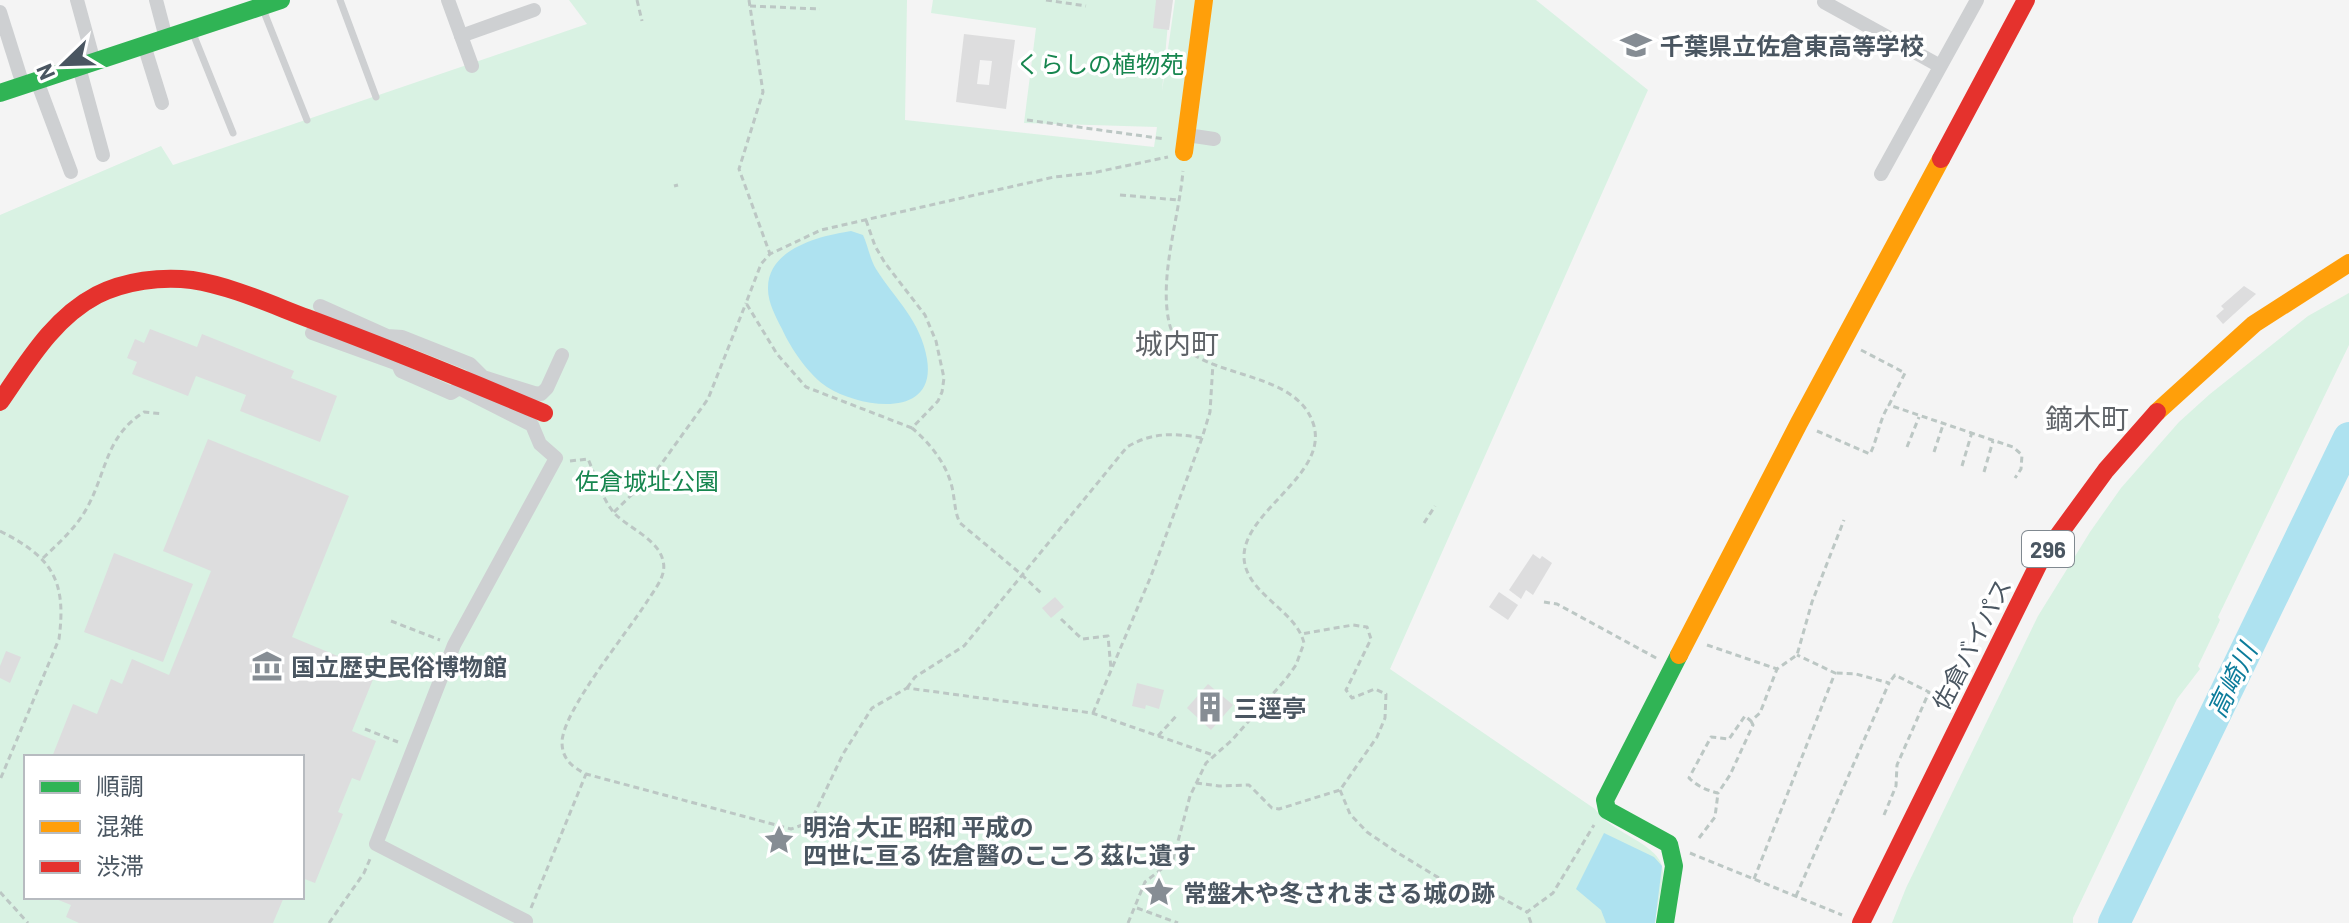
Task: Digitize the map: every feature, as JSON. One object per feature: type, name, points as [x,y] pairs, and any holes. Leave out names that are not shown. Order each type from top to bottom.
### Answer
[{"type":"main road","points":[[0,93],[281,0]]},
{"type":"main road","points":[[1185,143],[1204,0]]},
{"type":"main road","points":[[1665,923],[1674,866],[1669,844],[1607,810],[1605,800],[1799,423],[2026,0]]},
{"type":"main road","name":"佐倉バイパス","points":[[1861,923],[2041,559],[2073,512],[2134,436],[2176,392],[2254,324],[2343,267]]},
{"type":"main road","points":[[0,402],[46,338],[70,313],[96,296],[133,283],[181,279],[225,289],[365,340],[544,413]]},
{"type":"street","points":[[77,0],[103,155]]},
{"type":"street","points":[[156,0],[166,38]]},
{"type":"street","points":[[448,0],[472,66]]},
{"type":"street","points":[[1825,0],[1940,66]]},
{"type":"street","points":[[1881,174],[1977,0]]},
{"type":"street","points":[[461,36],[534,10]]},
{"type":"street","points":[[0,12],[71,172]]},
{"type":"street","points":[[144,45],[162,103]]},
{"type":"street","points":[[1185,143],[1214,139]]},
{"type":"street","points":[[2343,267],[2349,245]]},
{"type":"street","points":[[320,306],[387,336],[402,337],[470,364],[483,377],[534,393],[541,394],[547,388],[562,355]]},
{"type":"street","points":[[312,333],[398,364],[401,371],[451,393],[459,388],[467,391],[532,425],[540,444],[556,458],[454,645],[376,844],[526,921]]},
{"type":"lane","points":[[340,0],[376,97]]},
{"type":"lane","points":[[262,7],[307,120]]},
{"type":"lane","points":[[192,29],[233,133]]},
{"type":"path","points":[[637,0],[642,21]]},
{"type":"path","points":[[749,0],[763,92],[739,169],[770,254]]},
{"type":"path","points":[[788,0],[789,8]]},
{"type":"path","points":[[1046,0],[1086,6]]},
{"type":"path","points":[[750,6],[820,9]]},
{"type":"path","points":[[1027,120],[1185,143]]},
{"type":"path","points":[[1128,923],[1149,877],[1173,860],[1190,796],[1213,755],[1232,740],[1296,665],[1304,643],[1301,634],[1255,583],[1244,558],[1249,537],[1260,518],[1288,490],[1310,456],[1314,427],[1306,407],[1285,391],[1187,350],[1169,325],[1166,289],[1185,143]]},
{"type":"path","points":[[614,512],[657,470],[708,399],[761,264],[770,254],[821,230],[1054,177],[1144,163],[1185,143]]},
{"type":"path","points":[[1120,195],[1179,200]]},
{"type":"path","points":[[866,220],[875,246],[925,315],[936,341],[944,378],[942,392],[938,401],[912,428]]},
{"type":"path","points":[[746,303],[777,354],[806,387],[912,428],[922,437],[944,465],[960,523],[1042,594]]},
{"type":"path","points":[[1799,423],[1870,454],[1878,439],[1883,414],[1905,373],[1844,341]]},
{"type":"path","points":[[1092,713],[1151,576],[1202,438],[1210,412],[1213,363]]},
{"type":"path","points":[[1889,405],[2013,447],[2022,455],[2021,469],[2015,478]]},
{"type":"path","points":[[43,558],[68,536],[88,507],[114,442],[127,423],[144,412],[163,414]]},
{"type":"path","points":[[1907,447],[1919,416]]},
{"type":"path","points":[[1934,452],[1943,425]]},
{"type":"path","points":[[1962,466],[1972,432]]},
{"type":"path","points":[[556,458],[577,462],[588,459],[605,500],[614,512],[656,548],[664,565],[660,580],[636,620],[574,708],[562,741],[568,761],[586,774],[791,829],[808,823],[813,817],[843,754],[872,708],[907,688],[915,677],[964,646],[1127,447],[1160,434],[1202,438]]},
{"type":"path","points":[[1984,472],[1992,441]]},
{"type":"path","points":[[1424,523],[1435,506]]},
{"type":"path","points":[[1751,721],[1760,713],[1777,669],[1797,655],[1812,602],[1844,520]]},
{"type":"path","points":[[0,531],[27,545],[43,558],[57,584],[62,615],[59,639],[0,780]]},
{"type":"path","points":[[1544,602],[1557,604],[1673,667]]},
{"type":"path","points":[[1061,619],[1082,639],[1108,636],[1111,670]]},
{"type":"path","points":[[391,621],[454,645]]},
{"type":"path","points":[[1196,783],[1249,785],[1272,808],[1279,809],[1340,790],[1377,737],[1385,718],[1388,699],[1381,690],[1375,689],[1352,698],[1347,694],[1347,685],[1371,639],[1367,627],[1353,625],[1301,634]]},
{"type":"path","points":[[1688,638],[1777,669]]},
{"type":"path","points":[[1797,655],[1835,673],[1856,674],[1889,683]]},
{"type":"path","points":[[1754,879],[1835,673]]},
{"type":"path","points":[[1796,896],[1895,675],[1929,692],[1897,765],[1896,786],[1884,815]]},
{"type":"path","points":[[907,688],[1092,713],[1213,755]]},
{"type":"path","points":[[1158,736],[1178,714]]},
{"type":"path","points":[[1699,838],[1715,817],[1718,793],[1730,775],[1753,725],[1745,716],[1729,739],[1711,737],[1689,778],[1701,788],[1718,793]]},
{"type":"path","points":[[365,729],[414,749]]},
{"type":"path","points":[[526,921],[586,774]]},
{"type":"path","points":[[1340,790],[1350,814],[1367,832],[1457,889],[1500,897],[1527,912],[1531,923]]},
{"type":"path","points":[[1527,912],[1553,893],[1598,818],[1607,810]]},
{"type":"path","points":[[329,923],[364,873],[376,844]]},
{"type":"path","points":[[1669,844],[1861,923]]},
{"type":"path","points":[[0,892],[28,923]]},
{"type":"path","points":[[1135,908],[1178,923]]},
{"type":"green space","name":"佐倉城址公園","points":[[569,0],[907,0],[905,120],[1154,147],[1157,127],[1024,123],[1036,28],[931,13],[933,0],[1170,0],[1162,91],[1175,0],[1536,0],[1648,90],[1390,669],[1595,809],[1612,825],[1655,854],[1663,872],[1655,923],[0,923],[0,215],[161,146],[173,165],[587,24]]},
{"type":"green space","points":[[2349,293],[2349,345],[2218,617],[2220,620],[2198,666],[2200,669],[2177,699],[2073,923],[1892,923],[2038,616],[2121,488],[2179,422],[2210,394],[2308,316]]},
{"type":"water","points":[[851,231],[863,235],[876,269],[913,322],[924,345],[927,379],[920,392],[908,400],[893,404],[876,403],[858,400],[827,387],[795,353],[771,305],[768,289],[770,275],[785,254],[810,241]]},
{"type":"water","points":[[1604,833],[1654,857],[1662,866],[1655,923],[1606,923],[1601,910],[1576,889]]},
{"type":"building","points":[[1156,0],[1173,0],[1169,30],[1153,28]]},
{"type":"building","points":[[964,34],[1015,40],[1006,109],[956,102]],"holes":[[[980,60],[992,61],[989,85],[977,84]]]},
{"type":"building","points":[[2244,286],[2256,294],[2223,324],[2216,316],[2224,309],[2221,306]]},
{"type":"building","points":[[150,329],[197,347],[202,334],[294,371],[291,378],[337,396],[320,442],[240,411],[246,395],[196,376],[188,396],[132,374],[137,362],[127,358],[135,339],[144,343]]},
{"type":"building","name":"国立歴史民俗博物館","points":[[208,439],[349,496],[292,637],[376,672],[352,731],[376,741],[360,781],[352,778],[338,812],[343,814],[315,883],[304,879],[304,755],[53,755],[73,704],[97,714],[111,679],[122,684],[132,659],[169,675],[211,571],[163,551]]},
{"type":"building","points":[[114,553],[193,584],[163,662],[84,632]]},
{"type":"building","points":[[1533,554],[1552,563],[1533,595],[1526,590],[1521,599],[1509,590]]},
{"type":"building","points":[[1499,592],[1518,605],[1508,620],[1489,607]]},
{"type":"building","points":[[1055,597],[1064,607],[1051,618],[1042,608]]},
{"type":"building","points":[[6,651],[21,657],[10,683],[0,678],[0,666]]},
{"type":"building","points":[[1137,683],[1164,690],[1159,709],[1146,705],[1145,709],[1132,706]]},
{"type":"building","name":"三逕亭","points":[[1208,684],[1233,705],[1211,730],[1187,708]]},
{"type":"building","points":[[56,899],[283,899],[273,923],[79,923],[66,917],[71,905]]},
{"type":"waterway","name":"高崎川","points":[[2114,923],[2349,438]]},
{"type":"traffic: fast","points":[[0,93],[281,0]]},
{"type":"traffic: fast","points":[[1665,923],[1674,866],[1669,844],[1607,810],[1605,800],[1679,655]]},
{"type":"traffic: slow","points":[[1184,152],[1204,0]]},
{"type":"traffic: slow","points":[[1679,655],[1941,159]]},
{"type":"traffic: slow","points":[[2157,412],[2254,324],[2349,263]]},
{"type":"traffic: jam","points":[[1941,159],[2026,0]]},
{"type":"traffic: jam","points":[[0,402],[42,342],[81,305],[108,290],[131,283],[180,279],[221,286],[250,296],[544,413]]},
{"type":"traffic: jam","points":[[1861,923],[2041,559],[2106,470],[2157,412]]},
{"type":"place","name":"千葉県立佐倉東高等学校","points":[[1636,45]]},
{"type":"place","name":"国立歴史民俗博物館","points":[[267,666]]},
{"type":"place","name":"三逕亭","points":[[1210,707]]},
{"type":"place","name":"明治 大正 昭和 平成の 四世に亘る 佐倉醫のこころ 茲に遺す","points":[[779,840]]},
{"type":"place","name":"常盤木や冬されまさる城の跡","points":[[1159,892]]},
{"type":"district","name":"城内町","points":[[1177,343]]},
{"type":"district","name":"鏑木町","points":[[2087,418]]},
{"type":"park label","name":"くらしの植物苑","points":[[1100,63]]}]
